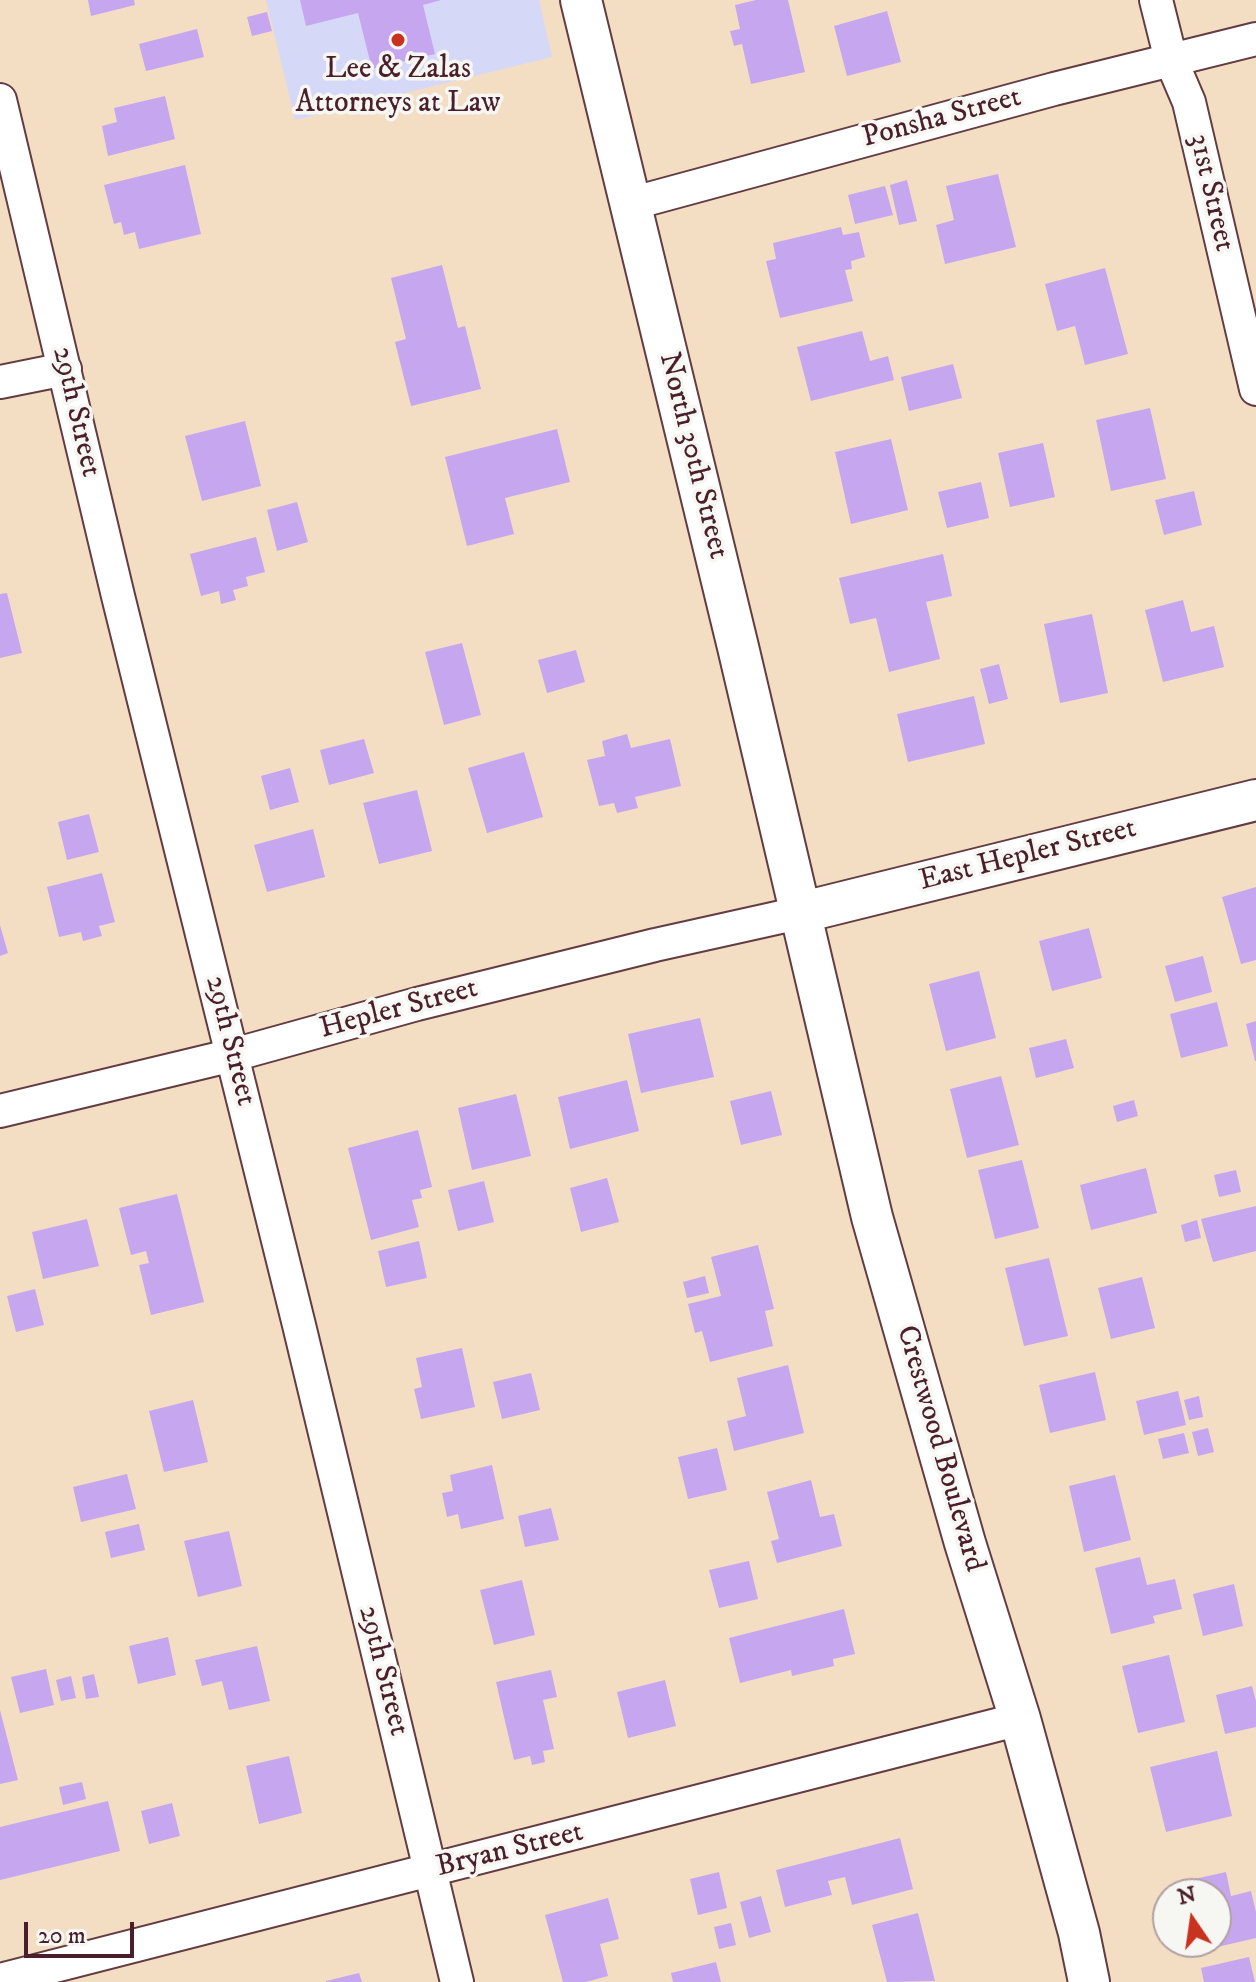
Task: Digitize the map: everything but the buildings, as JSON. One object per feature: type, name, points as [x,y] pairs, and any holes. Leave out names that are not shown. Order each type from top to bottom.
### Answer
[{"type":"street","name":"North 30th Street","points":[[581,0],[735,632],[799,913]]},
{"type":"street","name":"31st Street","points":[[1156,0],[1171,60],[1189,102],[1256,389]]},
{"type":"street","name":"Ponsha Street","points":[[630,204],[1039,93],[1256,39]]},
{"type":"street","name":"29th Street","points":[[0,100],[457,1982]]},
{"type":"street","points":[[0,382],[65,369]]},
{"type":"street","name":"East Hepler Street","points":[[799,913],[1256,800]]},
{"type":"street","name":"Hepler Street","points":[[0,1111],[233,1055],[417,1004],[655,945],[799,913]]},
{"type":"street","name":"Crestwood Boulevard","points":[[799,913],[872,1217],[965,1543],[1020,1719],[1079,1933],[1089,1982]]},
{"type":"street","name":"Bryan Street","points":[[0,1980],[1020,1719]]},
{"type":"shaded area","points":[[266,0],[539,0],[552,57],[295,120]]},
{"type":"place","name":"Lee & Zalas Attorneys at Law","points":[[398,40]]}]
